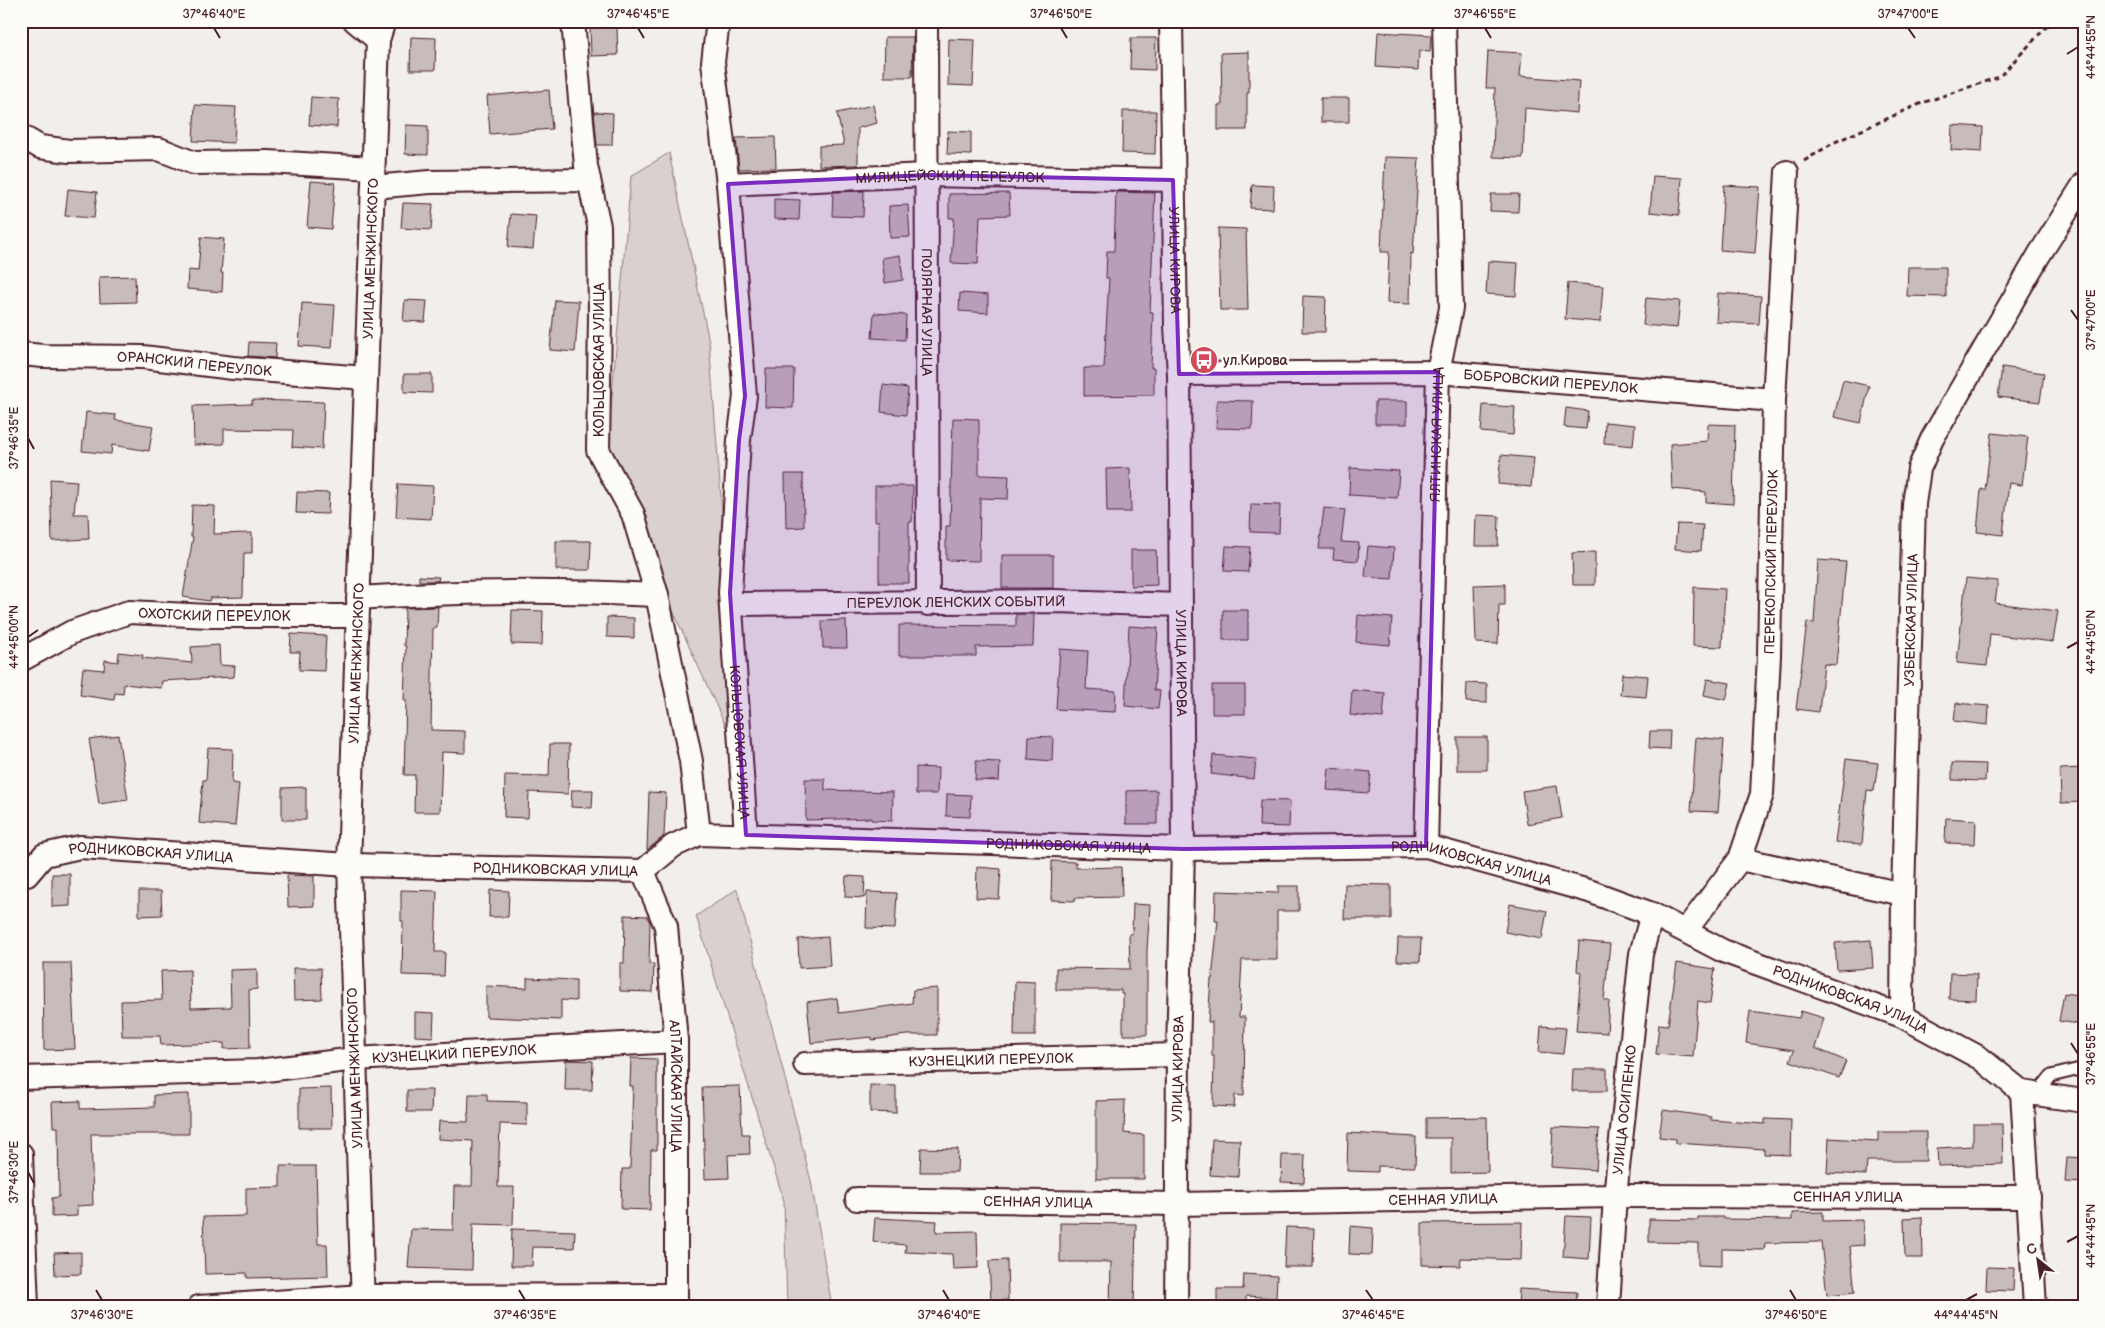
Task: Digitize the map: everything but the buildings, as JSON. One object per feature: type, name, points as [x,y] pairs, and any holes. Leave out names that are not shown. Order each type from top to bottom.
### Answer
[{"type":"street","points":[[355,21],[381,31]]},
{"type":"street","name":"КОЛЬЦОВСКАЯ УЛИЦА","points":[[573,21],[586,166],[598,226],[600,317],[598,450],[633,514],[657,595],[691,761],[699,834]]},
{"type":"street","name":"КОЛЬЦОВСКАЯ УЛИЦА","points":[[718,21],[713,62],[728,184],[745,396],[738,440],[731,604],[746,835]]},
{"type":"street","name":"ПОЛЯРНАЯ УЛИЦА","points":[[926,21],[928,604]]},
{"type":"street","name":"УЛИЦА КИРОВА","points":[[1171,21],[1176,326],[1180,374],[1183,849],[1178,1054],[1176,1307]]},
{"type":"street","name":"ЯЛТИНСКАЯ УЛИЦА","points":[[1426,846],[1438,372],[1451,308],[1444,21]]},
{"type":"street","name":"УЛИЦА МЕНЖИНСКОГО","points":[[363,1302],[348,865],[373,177],[381,31]]},
{"type":"street","points":[[21,136],[40,146],[69,151],[159,149],[194,163],[268,162],[373,177],[430,182],[589,180]]},
{"type":"street","name":"ПЕРЕКОПСКИЙ ПЕРЕУЛОК","points":[[1686,930],[1740,858],[1762,794],[1769,655],[1774,400],[1786,172]]},
{"type":"street","name":"МИЛИЦЕЙСКИЙ ПЕРЕУЛОК","points":[[728,184],[926,175],[1173,180]]},
{"type":"street","name":"УЗБЕКСКАЯ УЛИЦА","points":[[1902,1016],[1902,894],[1914,504],[1919,469],[1932,439],[2038,255],[2084,184]]},
{"type":"street","name":"ОРАНСКИЙ ПЕРЕУЛОК","points":[[21,354],[143,357],[233,368],[366,378]]},
{"type":"street","name":"БОБРОВСКИЙ ПЕРЕУЛОК","points":[[1180,374],[1438,372],[1774,400]]},
{"type":"street","name":"ОХОТСКИЙ ПЕРЕУЛОК","points":[[21,660],[72,632],[129,612],[208,616],[358,607],[415,594],[603,592],[657,595]]},
{"type":"street","name":"ПЕРЕУЛОК ЛЕНСКИХ СОБЫТИЙ","points":[[731,604],[928,604],[1055,601],[1181,604]]},
{"type":"street","name":"РОДНИКОВСКАЯ УЛИЦА","points":[[21,876],[27,875],[44,855],[80,847],[348,865],[643,871],[673,846],[699,834],[1183,849],[1426,846],[1589,891],[1652,914],[1686,930],[1723,951],[1902,1016],[1980,1058],[2030,1093]]},
{"type":"street","points":[[1740,858],[1902,894]]},
{"type":"street","name":"АЛТАЙСКАЯ УЛИЦА","points":[[643,871],[666,926],[676,1042],[676,1301]]},
{"type":"street","name":"УЛИЦА ОСИПЕНКО","points":[[1608,1307],[1615,1196],[1641,954],[1652,914]]},
{"type":"street","name":"КУЗНЕЦКИЙ ПЕРЕУЛОК","points":[[21,1078],[258,1072],[354,1059],[676,1042]]},
{"type":"street","name":"КУЗНЕЦКИЙ ПЕРЕУЛОК","points":[[805,1064],[1178,1054]]},
{"type":"street","points":[[2035,1307],[2029,1197],[2030,1093],[2084,1101]]},
{"type":"street","points":[[21,1154],[27,1307]]},
{"type":"street","name":"СЕННАЯ УЛИЦА","points":[[857,1199],[1176,1204],[1615,1196],[2029,1197]]},
{"type":"street","points":[[199,1307],[363,1302],[676,1301]]},
{"type":"lane","points":[[2030,1093],[2051,1076],[2084,1068]]},
{"type":"path","points":[[1786,172],[1834,142],[1922,103],[1999,77],[2052,21]]},
{"type":"highlighted area","points":[[926,175],[1173,180],[1179,374],[1438,372],[1426,846],[1183,849],[746,835],[730,593],[739,440],[745,396],[728,184]]},
{"type":"shaded area","points":[[669,153],[709,341],[741,760],[606,464],[631,176]]},
{"type":"shaded area","points":[[737,889],[811,1181],[832,1307],[787,1307],[784,1201],[696,916]]},
{"type":"place","name":"ул.Кирова","points":[[1204,360]]}]
